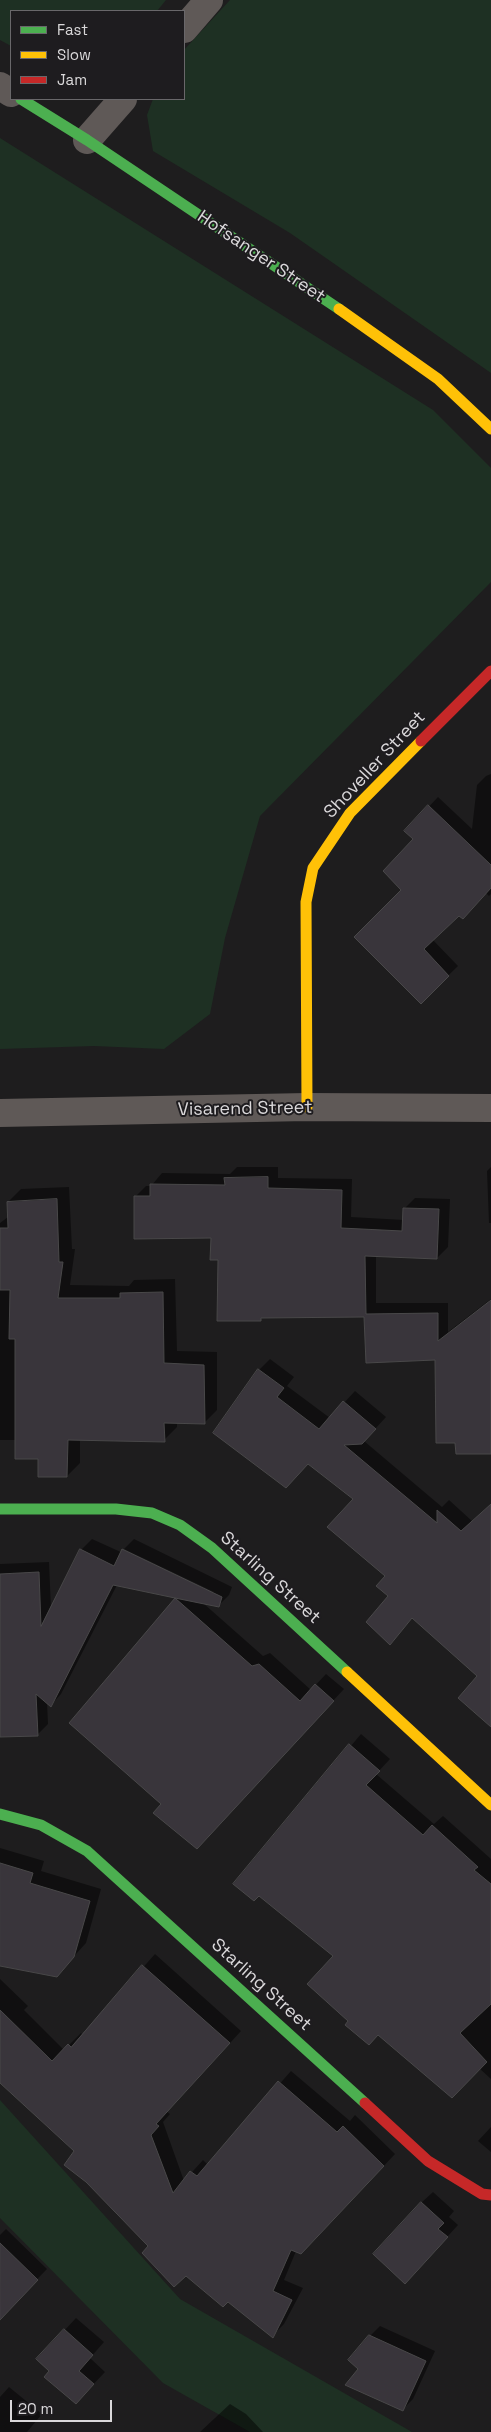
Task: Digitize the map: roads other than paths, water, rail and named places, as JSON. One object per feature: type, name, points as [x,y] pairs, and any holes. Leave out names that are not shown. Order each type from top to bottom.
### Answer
[{"type":"street","points":[[185,28],[210,0]]},
{"type":"street","name":"Hofsanger Street","points":[[23,100],[87,140],[388,342],[438,379],[491,429]]},
{"type":"street","points":[[87,140],[122,100]]},
{"type":"street","name":"Shoveller Street","points":[[307,1107],[306,902],[313,868],[350,813],[491,672]]},
{"type":"street","name":"Visarend Street","points":[[0,1113],[307,1107],[491,1108]]},
{"type":"street","name":"Starling Street","points":[[0,1509],[116,1509],[152,1513],[180,1525],[212,1548],[491,1805]]},
{"type":"street","name":"Starling Street","points":[[0,1814],[41,1825],[87,1851],[428,2161],[482,2194],[491,2195]]}]
